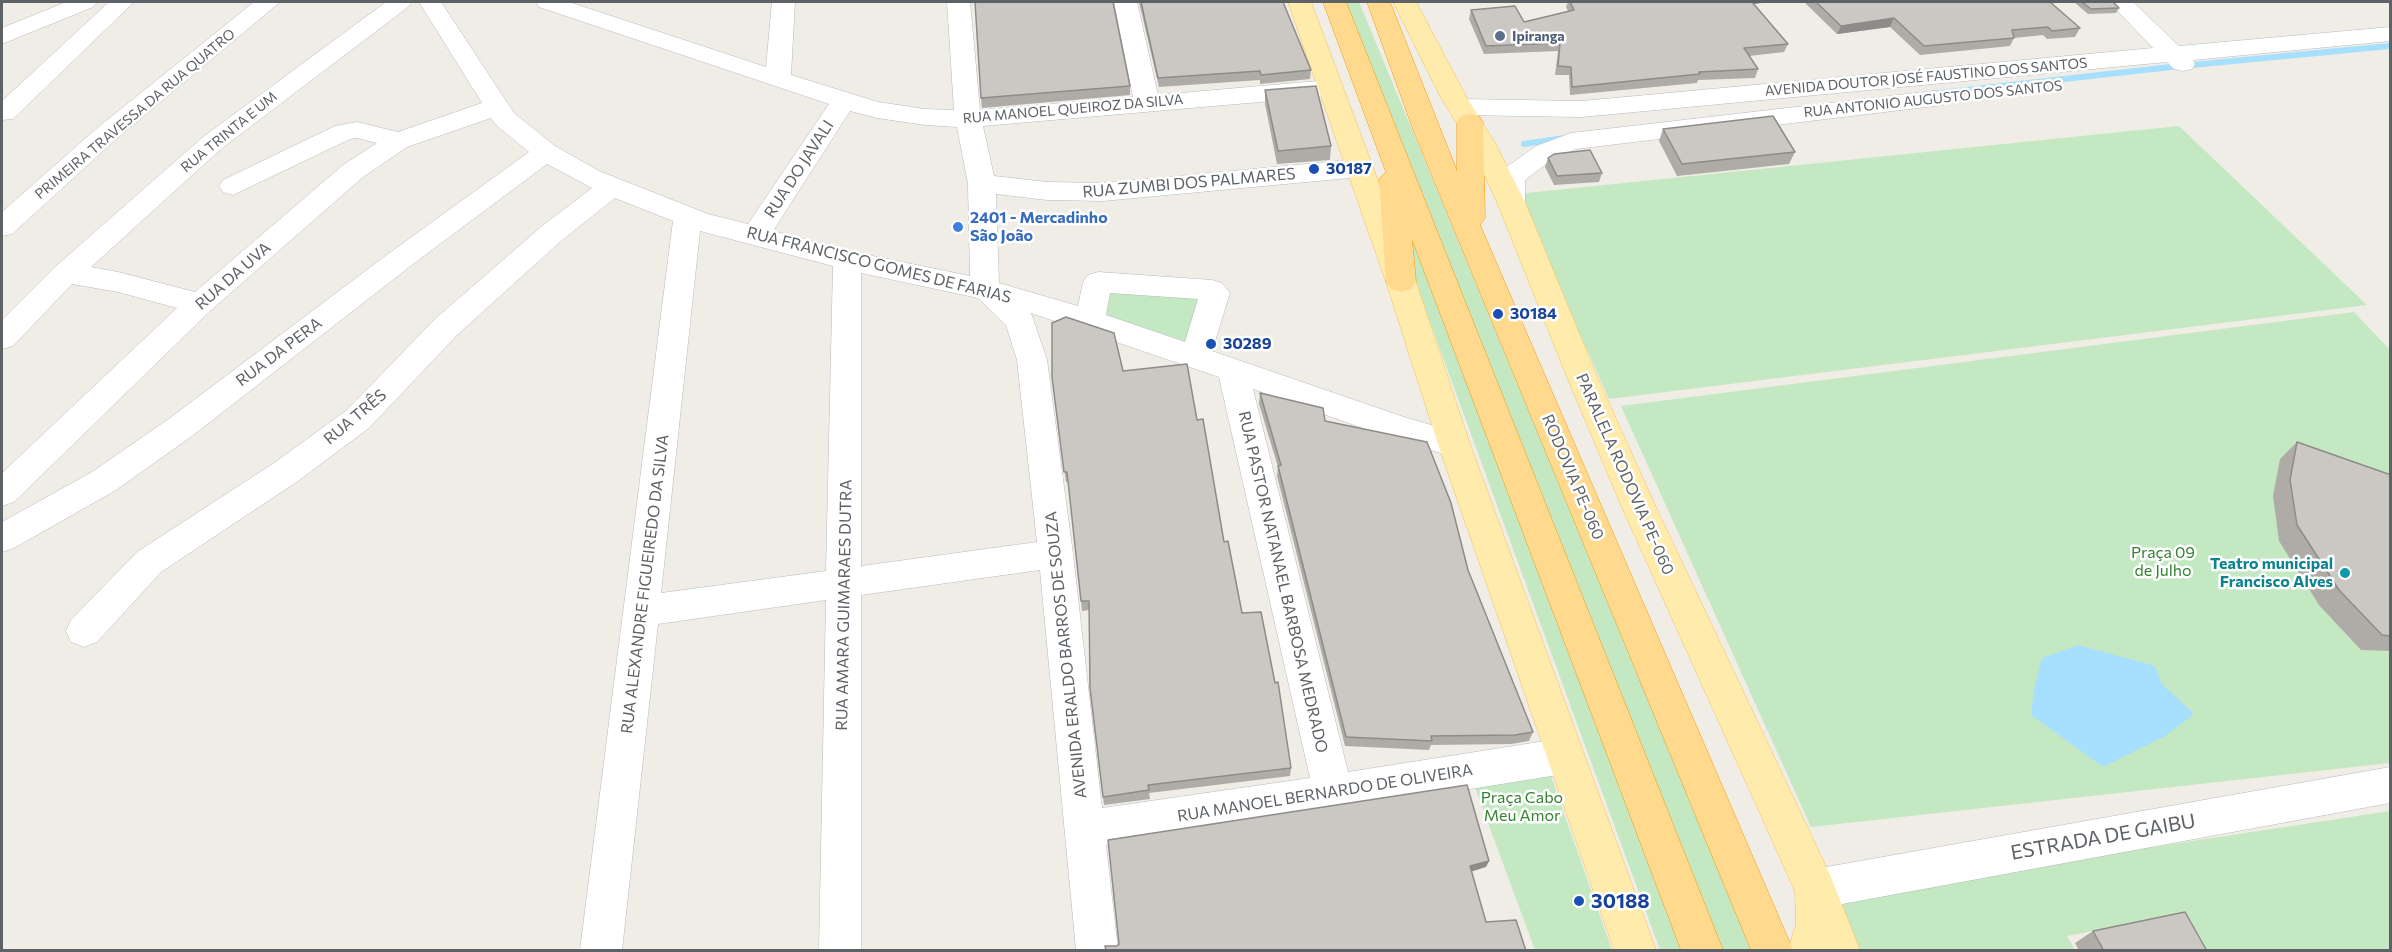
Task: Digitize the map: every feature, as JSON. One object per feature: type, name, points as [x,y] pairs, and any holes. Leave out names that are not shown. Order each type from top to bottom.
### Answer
[{"type":"highway","points":[[1334,2],[1702,951]]},
{"type":"highway","name":"RODOVIA PE-060","points":[[1378,2],[1427,132],[1772,951]]},
{"type":"highway","points":[[1465,115],[1472,235]]},
{"type":"highway","points":[[1391,147],[1401,282]]},
{"type":"main road","points":[[1299,2],[1401,282],[1454,444],[1635,951]]},
{"type":"main road","name":"PARALELA RODOVIA PE-060","points":[[1404,2],[1511,202],[1580,372],[1637,503],[1815,889],[1839,951]]},
{"type":"main road","points":[[1809,951],[1816,925],[1815,889]]},
{"type":"street","points":[[2,37],[85,2]]},
{"type":"street","points":[[4,113],[122,2]]},
{"type":"street","name":"PRIMEIRA TRAVESSA DA RUA QUATRO","points":[[2,227],[105,135],[268,2]]},
{"type":"street","name":"RUA TRINTA E UM","points":[[2,338],[66,273],[212,143],[400,2]]},
{"type":"street","name":"RUA FRANCISCO GOMES DE FARIAS","points":[[430,2],[496,107],[517,130],[546,152],[589,177],[688,217],[847,260],[984,289],[1080,318],[1398,428],[1454,444]]},
{"type":"street","name":"RUA MANOEL QUEIROZ DA SILVA","points":[[547,2],[610,12],[844,101],[906,114],[968,119],[1329,87]]},
{"type":"street","points":[[778,77],[784,2]]},
{"type":"street","points":[[958,2],[968,119],[982,184],[984,289]]},
{"type":"street","points":[[1125,2],[1147,103]]},
{"type":"street","points":[[2120,2],[2182,63]]},
{"type":"street","name":"AVENIDA DOUTOR JOSÉ FAUSTINO DOS SANTOS","points":[[1465,115],[1582,109],[2182,63],[2391,34]]},
{"type":"street","name":"RUA ANTONIO AUGUSTO DOS SANTOS","points":[[1511,202],[1511,177],[1545,152],[1571,141],[1879,104],[2182,63],[2391,52]]},
{"type":"street","name":"RUA DO JAVALI","points":[[755,236],[844,101]]},
{"type":"street","name":"RUA DA UVA","points":[[2,493],[200,304],[353,171],[398,141],[496,107]]},
{"type":"street","points":[[233,186],[344,132],[357,130],[371,132],[398,141]]},
{"type":"street","name":"RUA DA PERA","points":[[2,538],[104,481],[162,441],[398,261],[546,152]]},
{"type":"street","name":"RUA ZUMBI DOS PALMARES","points":[[982,184],[1047,191],[1103,192],[1360,168]]},
{"type":"street","name":"RUA TRÊS","points":[[84,631],[149,562],[286,472],[358,419],[446,327],[551,234],[612,186]]},
{"type":"street","name":"RUA ALEXANDRE FIGUEIREDO DA SILVA","points":[[601,951],[688,217]]},
{"type":"street","name":"RUA AMARA GUIMARAES DUTRA","points":[[840,951],[847,260]]},
{"type":"street","points":[[66,273],[118,282],[200,304]]},
{"type":"street","points":[[1032,360],[1044,335],[1058,322],[1080,318],[1098,282],[1214,291],[1195,357]]},
{"type":"street","name":"AVENIDA ERALDO BARROS DE SOUZA","points":[[984,289],[1020,320],[1032,360],[1056,554],[1097,951]]},
{"type":"street","name":"RUA PASTOR NATANAEL BARBOSA MEDRADO","points":[[1233,371],[1333,793]]},
{"type":"street","points":[[642,610],[1056,554]]},
{"type":"street","name":"RUA MANOEL BERNARDO DE OLIVEIRA","points":[[1085,829],[1564,756]]},
{"type":"street","name":"ESTRADA DE GAIBU","points":[[1815,889],[2391,785]]},
{"type":"green space","points":[[1341,2],[1359,2],[1752,950],[1722,950]]},
{"type":"green space","points":[[2179,126],[2367,305],[1609,399],[1517,194]]},
{"type":"green space","points":[[1403,208],[1689,950],[1660,950],[1416,284],[1396,219]]},
{"type":"green space","points":[[1095,280],[1223,285],[1218,323],[1208,349],[1088,310]]},
{"type":"green space","name":"Praça 09 de Julho","points":[[2354,312],[2390,350],[2390,763],[1811,827],[1621,406]]},
{"type":"green space","name":"Praça Cabo Meu Amor","points":[[1546,762],[1612,950],[1535,950],[1471,777]]},
{"type":"green space","points":[[2390,811],[2390,950],[2189,950],[2166,917],[2067,936],[2075,950],[1851,950],[1825,897]]},
{"type":"water","points":[[2078,645],[2155,666],[2161,683],[2194,714],[2165,736],[2103,767],[2031,715],[2034,689],[2042,658]]},
{"type":"building","points":[[975,2],[1113,2],[1130,86],[981,98]]},
{"type":"building","points":[[1141,2],[1283,2],[1311,70],[1261,75],[1260,71],[1158,78]]},
{"type":"building","points":[[1570,2],[1752,2],[1788,44],[1744,48],[1758,69],[1699,72],[1700,74],[1572,87],[1571,67],[1558,66],[1560,43],[1486,46],[1471,10],[1515,6],[1524,22],[1574,10]]},
{"type":"building","points":[[1816,2],[2050,2],[2080,28],[2052,31],[2048,27],[2012,30],[2014,38],[1924,46],[1894,18],[1841,26]]},
{"type":"building","points":[[2082,2],[2113,2],[2119,8],[2091,9]]},
{"type":"building","points":[[1316,86],[1331,146],[1278,151],[1265,90]]},
{"type":"building","points":[[1773,116],[1795,152],[1682,164],[1663,129]]},
{"type":"building","points":[[1590,150],[1602,173],[1557,176],[1548,158],[1554,154]]},
{"type":"building","points":[[1066,317],[1114,333],[1123,371],[1187,364],[1197,420],[1203,419],[1224,542],[1228,541],[1242,613],[1261,612],[1275,683],[1278,682],[1291,768],[1148,785],[1149,790],[1103,797],[1090,688],[1089,601],[1081,601],[1067,472],[1064,472],[1052,377],[1052,323]]},
{"type":"building","points":[[1260,393],[1323,408],[1325,421],[1427,442],[1451,503],[1468,570],[1533,732],[1515,735],[1431,736],[1432,741],[1346,737],[1278,466],[1281,465]]},
{"type":"building","name":"Teatro municipal Francisco Alves","points":[[2297,442],[2391,475],[2391,636],[2382,635],[2339,590],[2297,525],[2290,480]]},
{"type":"building","points":[[1467,785],[1489,861],[1470,866],[1486,922],[1516,920],[1526,951],[1106,951],[1105,946],[1119,944],[1108,840]]},
{"type":"building","points":[[2185,912],[2207,951],[2104,951],[2093,931]]},
{"type":"waterway","points":[[1930,94],[2171,67],[2390,46]]},
{"type":"waterway","points":[[1524,144],[1564,138]]},
{"type":"place","name":"Ipiranga","points":[[1500,36]]},
{"type":"place","name":"30187","points":[[1314,169]]},
{"type":"place","name":"2401 - Mercadinho São João","points":[[958,227]]},
{"type":"place","name":"30184","points":[[1498,314]]},
{"type":"place","name":"30289","points":[[1211,344]]},
{"type":"place","name":"Teatro municipal Francisco Alves","points":[[2345,573]]},
{"type":"place","name":"30188","points":[[1579,901]]}]
